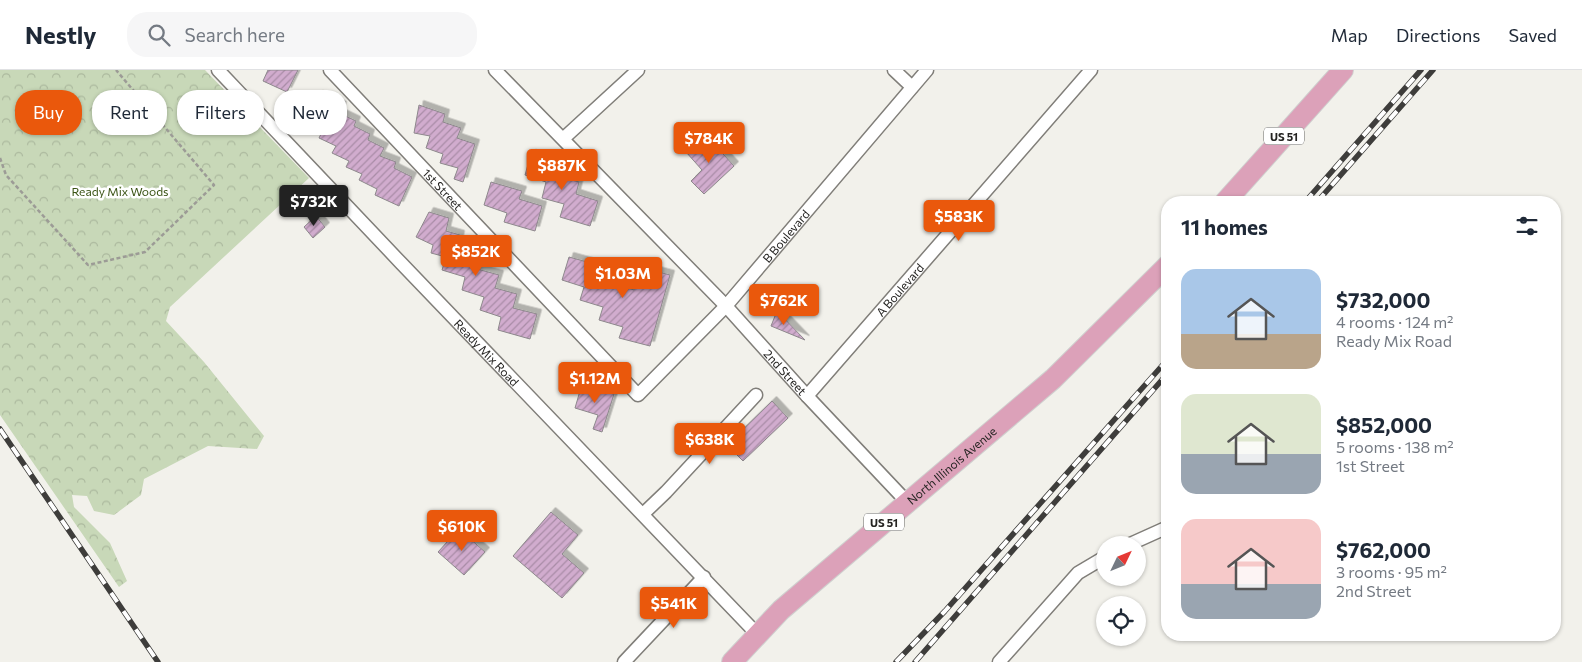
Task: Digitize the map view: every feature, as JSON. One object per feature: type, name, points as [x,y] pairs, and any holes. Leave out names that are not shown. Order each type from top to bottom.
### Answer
[{"type":"main road","name":"US 51","points":[[1230,196],[1343,70]]},
{"type":"main road","name":"North Illinois Avenue","points":[[732,662],[781,610],[1053,380],[1161,272]]},
{"type":"street","name":"Ready Mix Road","points":[[218,70],[758,634]]},
{"type":"street","name":"1st Street","points":[[330,70],[638,395]]},
{"type":"street","name":"2nd Street","points":[[495,70],[564,138],[726,306],[807,396],[907,502]]},
{"type":"street","points":[[564,138],[638,70]]},
{"type":"street","points":[[894,70],[912,87]]},
{"type":"street","name":"B Boulevard","points":[[638,395],[726,306],[927,70]]},
{"type":"street","name":"A Boulevard","points":[[807,396],[1091,70]]},
{"type":"street","points":[[643,514],[666,492],[756,395]]},
{"type":"street","points":[[1146,537],[1161,530]]},
{"type":"street","points":[[1000,662],[1078,574],[1096,563]]},
{"type":"street","points":[[624,662],[704,576]]},
{"type":"path","points":[[0,158],[6,175],[88,265],[145,252],[214,185],[116,70]]},
{"type":"green space","name":"Ready Mix Woods","points":[[0,70],[205,70],[224,90],[177,90],[177,135],[264,135],[264,131],[309,178],[170,307],[166,321],[204,362],[264,436],[257,449],[208,446],[144,479],[141,495],[114,515],[94,511],[87,496],[72,495],[74,507],[110,543],[127,581],[119,587],[0,415]]},
{"type":"building","points":[[268,70],[298,70],[288,90],[283,90],[263,81]]},
{"type":"building","points":[[419,105],[445,114],[443,122],[461,128],[457,138],[475,144],[463,182],[454,179],[458,168],[440,163],[443,154],[426,148],[430,136],[414,133]]},
{"type":"building","points":[[347,117],[356,121],[354,126],[370,134],[368,140],[384,148],[380,156],[396,162],[394,168],[412,177],[399,206],[375,195],[377,189],[359,180],[362,174],[346,167],[349,161],[332,153],[336,146],[319,138],[320,135],[347,135]]},
{"type":"building","points":[[705,134],[734,166],[704,194],[691,181],[702,170],[686,152]]},
{"type":"building","points":[[531,154],[561,163],[557,176],[579,182],[576,194],[598,201],[590,226],[560,217],[564,204],[542,198],[546,182],[525,175]]},
{"type":"building","points":[[491,182],[522,191],[519,199],[542,206],[535,231],[504,222],[507,213],[484,205]]},
{"type":"building","points":[[429,212],[449,218],[446,231],[460,235],[457,248],[481,255],[477,269],[499,275],[495,288],[517,294],[513,308],[537,314],[530,339],[498,330],[501,317],[480,310],[484,297],[462,290],[465,277],[442,270],[446,257],[431,253],[433,245],[416,237]]},
{"type":"building","points":[[316,216],[325,227],[313,238],[304,227]]},
{"type":"building","points":[[569,257],[598,265],[595,278],[634,290],[640,267],[670,275],[650,346],[619,338],[623,327],[599,320],[603,307],[580,300],[584,287],[562,280]]},
{"type":"building","points":[[777,311],[805,340],[771,326]]},
{"type":"building","points":[[582,384],[614,394],[602,432],[593,429],[598,415],[575,408]]},
{"type":"building","points":[[772,401],[788,418],[743,461],[727,445]]},
{"type":"building","points":[[551,512],[578,535],[562,554],[584,573],[562,598],[513,556]]},
{"type":"building","points":[[459,529],[485,552],[464,575],[438,552]]},
{"type":"railway","points":[[1310,196],[1421,70]]},
{"type":"railway","points":[[1322,196],[1433,70]]},
{"type":"railway","points":[[896,662],[945,611],[1161,367]]},
{"type":"railway","points":[[915,662],[1161,381]]},
{"type":"railway","points":[[0,429],[158,662]]}]
